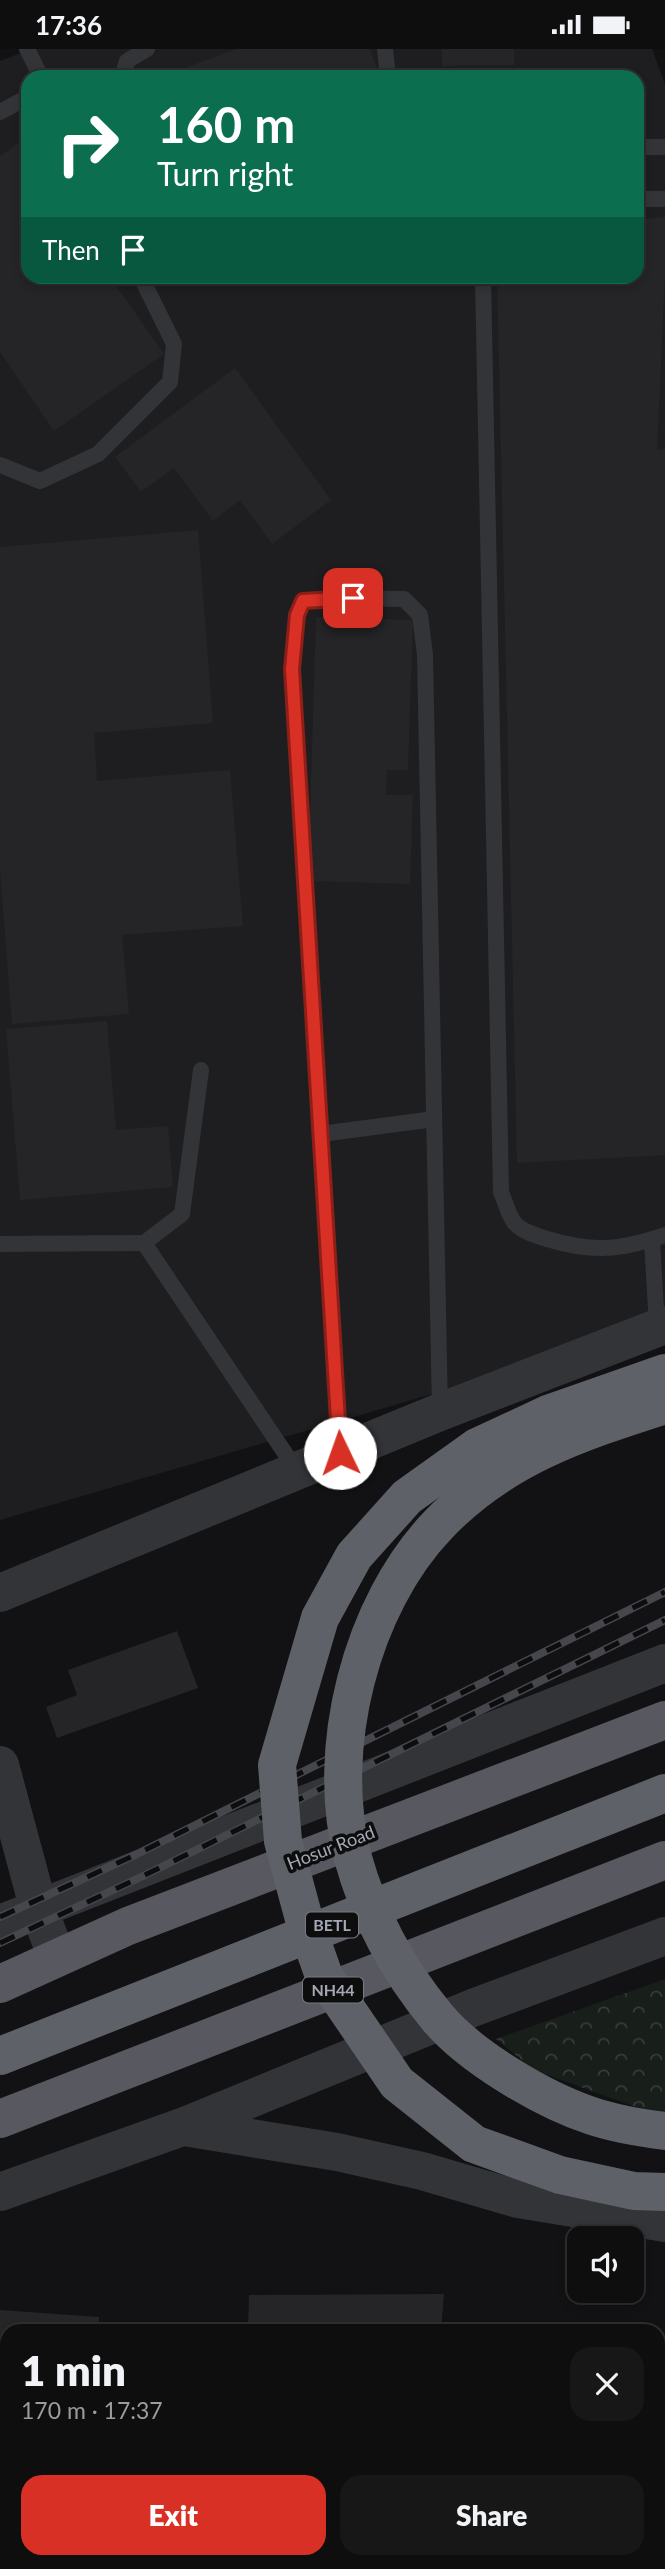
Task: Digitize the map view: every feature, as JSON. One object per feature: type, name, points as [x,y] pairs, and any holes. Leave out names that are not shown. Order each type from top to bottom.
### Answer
[{"type":"highway","points":[[665,1373],[548,1414],[477,1447],[407,1497],[354,1556],[320,1618],[277,1765],[283,1841],[304,1919],[324,1976],[397,2083],[474,2144],[560,2175],[634,2191],[665,2192]]},
{"type":"highway","points":[[665,1405],[542,1449],[500,1472],[467,1496],[436,1527],[403,1569],[366,1646],[354,1685],[346,1731],[345,1770],[345,1809],[353,1857],[377,1927],[405,1973],[438,2018],[479,2055],[532,2088],[591,2116],[665,2131]]},
{"type":"highway","name":"Hosur Road","points":[[0,1984],[128,1926],[665,1720]]},
{"type":"highway","name":"BETL","points":[[0,2056],[665,1793]]},
{"type":"highway","name":"NH44","points":[[0,2119],[665,1860]]},
{"type":"street","points":[[0,1593],[440,1412],[661,1327]]},
{"type":"street","points":[[0,1924],[665,1663]]},
{"type":"street","points":[[0,1765],[39,1910],[57,1958]]},
{"type":"street","points":[[0,2192],[182,2127],[475,2007],[665,1935]]},
{"type":"street","points":[[182,2127],[337,2152],[422,2171],[518,2199],[665,2223]]},
{"type":"lane","points":[[27,49],[38,70]]},
{"type":"lane","points":[[124,70],[127,61],[147,49]]},
{"type":"lane","points":[[385,49],[387,70]]},
{"type":"lane","points":[[0,113],[21,101]]},
{"type":"lane","points":[[644,147],[665,147]]},
{"type":"lane","points":[[644,199],[665,199]]},
{"type":"lane","points":[[0,465],[40,481],[97,454],[170,382],[174,344],[144,284]]},
{"type":"lane","points":[[483,284],[501,1192],[514,1224],[536,1236],[594,1250],[638,1244],[658,1237],[661,1327]]},
{"type":"lane","points":[[340,1453],[292,669],[297,615],[303,601],[330,598],[404,599],[420,615],[425,655],[440,1412]]},
{"type":"lane","points":[[0,1244],[144,1243],[182,1214],[201,1070]]},
{"type":"lane","points":[[321,1134],[434,1119]]},
{"type":"lane","points":[[144,1243],[297,1471]]},
{"type":"shaded area","points":[[31,49],[652,49],[665,84],[665,1326],[0,1520],[0,61]]},
{"type":"green space","points":[[665,1979],[665,2112],[636,2107],[534,2070],[496,2039]]},
{"type":"building","points":[[237,49],[370,49],[378,70],[178,70]]},
{"type":"building","points":[[442,49],[514,49],[514,65],[442,66]]},
{"type":"building","points":[[18,143],[21,147],[21,284],[115,284],[164,354],[54,431],[0,352],[0,156]]},
{"type":"building","points":[[665,217],[657,450],[665,449],[665,1155],[517,1163],[497,284],[644,284],[644,219]]},
{"type":"building","points":[[235,368],[331,500],[272,544],[240,500],[213,521],[174,468],[141,492],[115,457]]},
{"type":"building","points":[[198,530],[213,723],[94,733],[97,781],[230,770],[243,926],[122,935],[129,1014],[12,1024],[0,870],[0,547]]},
{"type":"building","points":[[316,617],[413,620],[408,770],[387,770],[386,795],[413,795],[410,884],[308,881]]},
{"type":"building","points":[[107,1021],[116,1130],[168,1126],[173,1187],[20,1200],[6,1029]]},
{"type":"building","points":[[177,1631],[198,1688],[57,1738],[46,1707],[77,1695],[68,1670]]},
{"type":"building","points":[[444,2294],[442,2324],[248,2324],[249,2295]]},
{"type":"building","points":[[0,2310],[99,2317],[99,2324],[0,2324]]},
{"type":"railway","points":[[0,1917],[135,1855],[665,1592]]},
{"type":"railway","points":[[0,1943],[143,1876],[665,1620]]},
{"type":"route","points":[[340,1453],[292,669],[297,615],[303,601],[353,598]]}]
